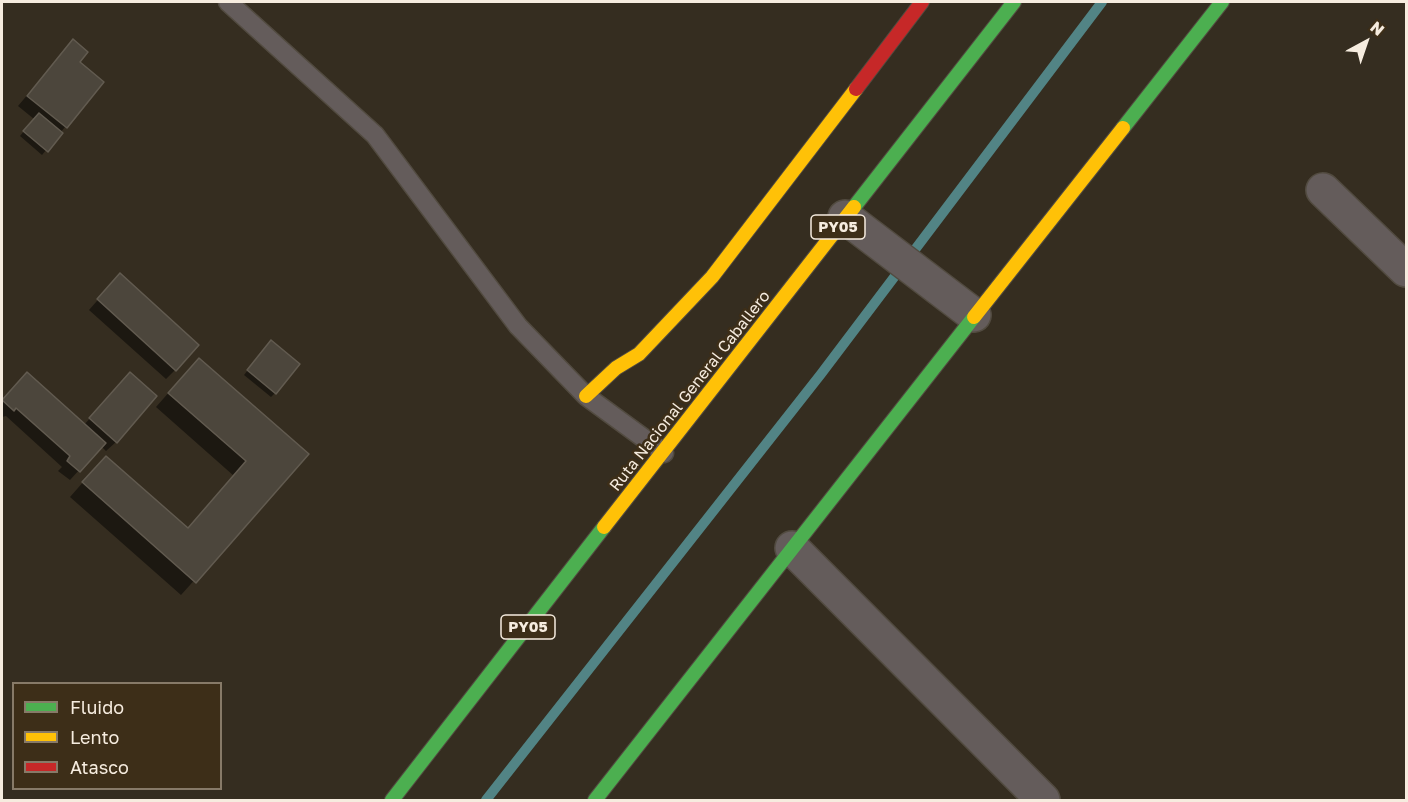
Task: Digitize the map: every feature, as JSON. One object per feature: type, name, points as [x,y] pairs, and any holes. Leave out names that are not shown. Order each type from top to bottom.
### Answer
[{"type":"main road","points":[[586,396],[616,368],[639,354],[712,277],[922,2]]},
{"type":"main road","name":"Ruta Nacional General Caballero","points":[[392,801],[1014,2]]},
{"type":"main road","points":[[595,801],[974,315],[1222,2]]},
{"type":"street","points":[[1323,190],[1407,270]]},
{"type":"street","points":[[845,217],[974,315]]},
{"type":"street","points":[[792,548],[1043,801]]},
{"type":"lane","points":[[228,2],[375,135],[518,326],[586,396],[664,453]]},
{"type":"building","points":[[73,39],[88,52],[80,62],[104,82],[67,128],[27,96]]},
{"type":"building","points":[[39,113],[63,133],[48,152],[23,131]]},
{"type":"building","points":[[120,273],[199,345],[176,371],[97,299]]},
{"type":"building","points":[[271,340],[300,364],[276,394],[247,370]]},
{"type":"building","points":[[199,358],[309,454],[196,583],[82,482],[106,456],[188,528],[246,461],[168,393]]},
{"type":"building","points":[[27,372],[106,443],[80,472],[67,461],[70,456],[16,408],[14,411],[2,400]]},
{"type":"building","points":[[130,372],[157,396],[117,443],[89,418]]},
{"type":"waterway","points":[[486,800],[821,374],[1102,2]]},
{"type":"traffic: fast","points":[[854,207],[1014,2]]},
{"type":"traffic: fast","points":[[1123,128],[1222,2]]},
{"type":"traffic: fast","points":[[595,800],[974,317]]},
{"type":"traffic: fast","points":[[392,800],[604,527]]},
{"type":"traffic: slow","points":[[586,396],[616,368],[639,354],[712,277],[856,89]]},
{"type":"traffic: slow","points":[[974,317],[1123,128]]},
{"type":"traffic: slow","points":[[604,527],[854,207]]},
{"type":"traffic: jam","points":[[856,89],[922,2]]}]
